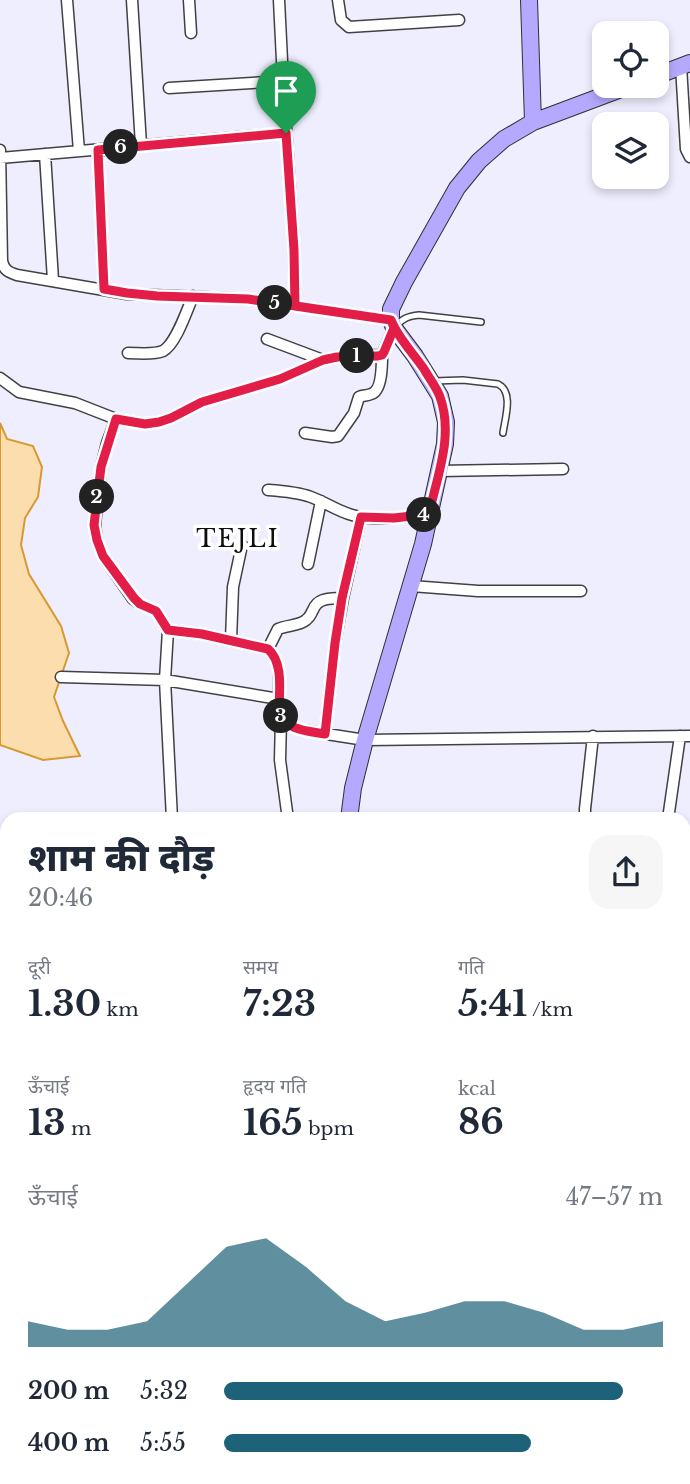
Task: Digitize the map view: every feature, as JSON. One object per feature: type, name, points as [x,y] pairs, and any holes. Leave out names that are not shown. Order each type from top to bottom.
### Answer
[{"type":"street","points":[[67,0],[79,151]]},
{"type":"street","points":[[132,0],[141,145]]},
{"type":"street","points":[[189,0],[191,33]]},
{"type":"street","points":[[279,0],[295,306]]},
{"type":"street","points":[[338,0],[341,20],[349,27],[459,20]]},
{"type":"street","points":[[529,0],[533,122]]},
{"type":"street","points":[[669,71],[686,64],[686,149],[690,157]]},
{"type":"street","points":[[169,88],[283,81]]},
{"type":"street","points":[[350,812],[365,740],[423,544],[446,444],[446,422],[440,396],[393,324],[391,309],[457,188],[479,161],[504,139],[533,122],[597,98]]},
{"type":"street","points":[[0,158],[286,133]]},
{"type":"street","points":[[0,150],[4,267],[9,273],[137,294],[248,299],[393,324]]},
{"type":"street","points":[[98,150],[104,289]]},
{"type":"street","points":[[45,154],[53,281]]},
{"type":"street","points":[[128,353],[163,351],[178,333],[193,296]]},
{"type":"street","points":[[305,433],[338,436],[354,413],[359,397],[376,392],[381,377],[382,355],[393,324]]},
{"type":"street","points":[[267,339],[323,360]]},
{"type":"street","points":[[0,378],[19,392],[75,403],[116,419],[145,424],[171,418],[202,402],[280,379],[323,360],[382,355]]},
{"type":"street","points":[[116,419],[101,467],[94,525],[103,556],[134,598],[140,604],[156,611],[168,630],[165,680],[172,812]]},
{"type":"street","points":[[439,471],[563,469]]},
{"type":"street","points":[[268,490],[298,493],[361,517],[394,518],[429,514]]},
{"type":"street","points":[[308,564],[321,501]]},
{"type":"street","points":[[325,734],[342,598],[361,517]]},
{"type":"street","points":[[231,640],[233,587],[242,545]]},
{"type":"street","points":[[411,586],[503,592],[581,591]]},
{"type":"street","points":[[268,649],[278,629],[306,620],[317,601],[342,598]]},
{"type":"street","points":[[168,630],[231,640],[268,649],[275,655],[278,664],[281,718],[280,760],[287,812]]},
{"type":"street","points":[[61,677],[165,680],[279,699]]},
{"type":"street","points":[[281,718],[292,727],[365,740],[685,736],[669,812]]},
{"type":"street","points":[[585,812],[593,736]]},
{"type":"lane","points":[[393,324],[419,315],[481,322]]},
{"type":"lane","points":[[431,382],[463,380],[503,386],[507,400],[503,433]]},
{"type":"shaded area","points":[[0,423],[7,439],[33,446],[42,467],[38,497],[25,518],[21,545],[29,574],[61,626],[69,653],[54,697],[80,756],[43,760],[0,745]]},
{"type":"district","name":"TEJLI","points":[[238,539]]},
{"type":"route","points":[[286,133],[98,150],[104,289],[157,296],[248,299],[295,306],[391,320],[440,396],[446,422],[446,444],[429,514],[394,518],[361,517],[342,598],[325,734],[292,727],[281,718],[278,664],[275,655],[268,649],[202,634],[168,630],[156,611],[140,604],[116,575],[103,556],[94,525],[101,467],[116,419],[145,424],[159,422],[202,402],[280,379],[323,360],[378,356],[384,352],[394,328],[391,320],[295,306],[286,133]]}]
